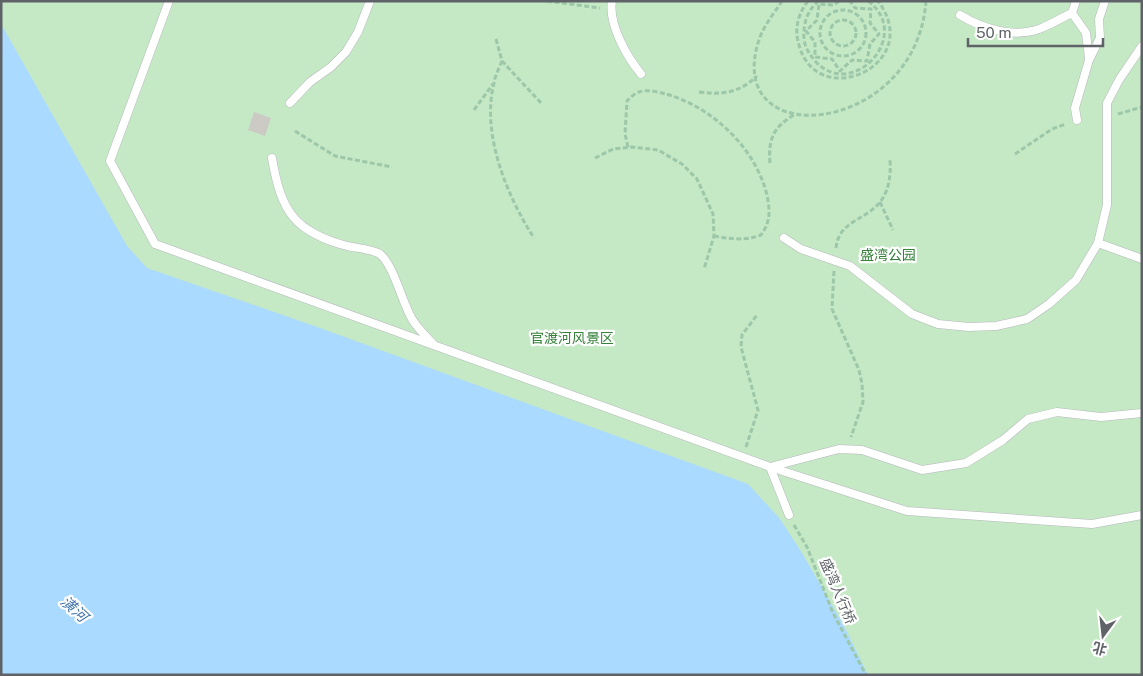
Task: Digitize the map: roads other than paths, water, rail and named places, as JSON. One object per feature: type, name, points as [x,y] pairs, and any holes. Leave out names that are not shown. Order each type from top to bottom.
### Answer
[{"type":"lane","points":[[169,1],[110,161],[155,244],[770,467],[907,511],[1092,524],[1142,515]]},
{"type":"lane","points":[[290,103],[310,82],[331,67],[346,52],[358,32],[370,1]]},
{"type":"lane","points":[[960,15],[980,27],[1013,32],[1038,29],[1072,13],[1076,1]]},
{"type":"lane","points":[[1076,120],[1075,108],[1089,60],[1100,38],[1099,19],[1105,1]]},
{"type":"lane","points":[[611,5],[624,51],[641,74]]},
{"type":"lane","points":[[1072,13],[1086,33],[1089,60]]},
{"type":"lane","points":[[784,238],[801,249],[850,266],[912,314],[938,324],[969,327],[996,326],[1027,319],[1049,304],[1076,280],[1098,243],[1107,205],[1107,103],[1119,80],[1142,46]]},
{"type":"lane","points":[[272,158],[276,185],[288,210],[303,229],[321,239],[378,253],[387,263],[413,321],[436,346]]},
{"type":"lane","points":[[1098,243],[1142,259]]},
{"type":"lane","points":[[770,467],[839,449],[846,449],[862,450],[922,470],[966,463],[1003,440],[1028,419],[1057,412],[1101,417],[1142,413]]},
{"type":"lane","points":[[770,467],[789,515]]},
{"type":"water","name":"潢河","points":[[1,24],[127,246],[147,268],[320,328],[748,484],[780,519],[802,553],[843,624],[868,675],[1,675]]},
{"type":"park label","name":"盛湾公园","points":[[888,255]]},
{"type":"park label","name":"官渡河风景区","points":[[572,338]]}]
